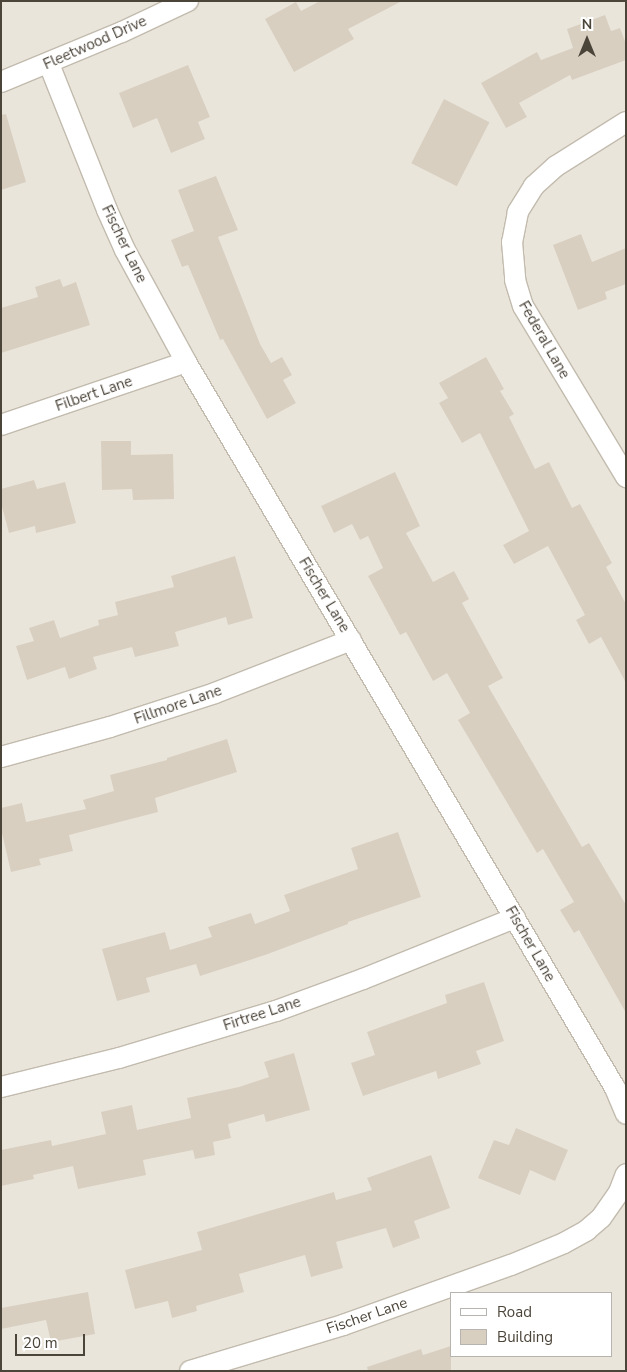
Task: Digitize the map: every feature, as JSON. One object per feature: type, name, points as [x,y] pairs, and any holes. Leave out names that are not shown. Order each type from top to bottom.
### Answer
[{"type":"street","name":"Fleetwood Drive","points":[[1,82],[49,64],[188,1]]},
{"type":"street","name":"Fischer Lane","points":[[49,64],[106,210],[125,250],[186,362],[615,1088],[626,1114]]},
{"type":"street","name":"Federal Lane","points":[[626,122],[556,166],[530,191],[522,203],[514,222],[512,254],[515,280],[523,306],[626,476]]},
{"type":"street","name":"Filbert Lane","points":[[1,425],[186,362]]},
{"type":"street","name":"Fillmore Lane","points":[[1,757],[110,727],[207,696],[351,640]]},
{"type":"street","name":"Firtree Lane","points":[[1,1087],[119,1058],[276,1011],[515,918]]},
{"type":"street","name":"Fischer Lane","points":[[190,1371],[351,1322],[511,1265],[557,1246],[587,1230],[601,1218],[619,1192],[626,1174]]},
{"type":"shaded area","points":[[1,1],[626,1],[626,1371],[1,1371]]},
{"type":"building","points":[[320,1],[402,1],[348,29],[354,39],[294,72],[265,19],[296,2],[301,11]]},
{"type":"building","points":[[605,15],[611,31],[620,28],[626,44],[626,60],[572,80],[570,75],[519,103],[527,117],[506,128],[481,83],[537,52],[541,60],[573,48],[567,29]]},
{"type":"building","points":[[188,65],[210,117],[198,122],[205,139],[171,153],[157,118],[133,128],[119,93]]},
{"type":"building","points":[[444,99],[489,122],[457,186],[411,163]]},
{"type":"building","points":[[6,114],[26,182],[1,190],[1,115]]},
{"type":"building","points":[[216,176],[238,230],[218,237],[260,344],[271,363],[282,357],[292,375],[283,380],[296,403],[267,419],[223,339],[220,340],[188,265],[182,267],[171,240],[194,231],[178,190]]},
{"type":"building","points":[[581,234],[592,262],[626,248],[626,284],[605,292],[607,299],[578,310],[553,245]]},
{"type":"building","points":[[60,279],[63,287],[76,282],[90,325],[1,353],[1,308],[38,297],[35,287]]},
{"type":"building","points":[[486,357],[504,389],[500,391],[514,414],[509,417],[535,469],[549,462],[572,508],[580,504],[612,563],[606,567],[626,604],[626,683],[601,637],[589,644],[576,620],[585,615],[548,546],[514,564],[503,545],[529,531],[480,433],[462,443],[439,403],[448,398],[439,383]]},
{"type":"building","points":[[101,441],[131,441],[131,455],[173,454],[174,499],[133,500],[132,489],[102,490]]},
{"type":"building","points":[[395,472],[420,526],[406,533],[433,582],[454,571],[469,599],[462,603],[503,678],[488,686],[582,847],[589,843],[626,905],[626,1013],[579,930],[574,933],[560,910],[574,902],[543,849],[537,853],[458,720],[470,713],[447,673],[433,681],[406,632],[400,635],[368,576],[383,568],[368,536],[360,540],[352,524],[334,533],[321,506]]},
{"type":"building","points":[[34,480],[37,489],[65,482],[76,523],[36,533],[35,526],[9,533],[1,503],[1,489]]},
{"type":"building","points":[[235,556],[253,618],[228,625],[226,617],[175,632],[179,646],[135,657],[132,647],[93,657],[97,669],[69,679],[65,667],[27,680],[16,646],[34,641],[29,628],[54,620],[60,638],[99,625],[98,620],[118,615],[115,602],[174,587],[171,576]]},
{"type":"building","points":[[227,739],[237,772],[155,798],[158,812],[69,835],[73,851],[39,859],[41,865],[11,872],[1,829],[1,808],[22,803],[26,822],[86,809],[83,800],[114,791],[110,775],[167,760],[167,758]]},
{"type":"building","points":[[398,832],[421,897],[348,922],[348,924],[265,955],[200,976],[196,964],[146,978],[150,992],[117,1001],[102,949],[165,932],[170,950],[212,937],[208,927],[251,913],[255,924],[290,911],[284,895],[358,869],[351,848]]},
{"type":"building","points":[[484,982],[504,1041],[476,1051],[481,1064],[438,1079],[436,1071],[363,1096],[351,1063],[375,1055],[367,1032],[447,1003],[445,995]]},
{"type":"building","points":[[294,1053],[310,1110],[266,1122],[264,1114],[228,1124],[231,1138],[213,1142],[215,1155],[195,1159],[193,1150],[143,1160],[146,1175],[78,1189],[73,1166],[33,1175],[34,1179],[1,1186],[1,1150],[51,1140],[52,1146],[106,1134],[101,1112],[132,1105],[137,1130],[191,1118],[187,1098],[239,1087],[269,1077],[264,1062]]},
{"type":"building","points":[[516,1128],[568,1150],[555,1181],[530,1170],[520,1195],[478,1178],[494,1140],[509,1145]]},
{"type":"building","points":[[431,1155],[450,1208],[414,1221],[420,1238],[393,1248],[386,1228],[336,1242],[343,1268],[311,1277],[305,1255],[239,1274],[244,1292],[196,1306],[197,1311],[172,1318],[168,1301],[135,1309],[125,1270],[202,1250],[197,1232],[334,1192],[336,1200],[372,1190],[367,1178]]},
{"type":"building","points":[[88,1292],[95,1334],[51,1342],[46,1320],[1,1329],[1,1308]]},
{"type":"building","points":[[450,1346],[451,1371],[368,1371],[367,1367],[421,1349],[423,1355]]}]
